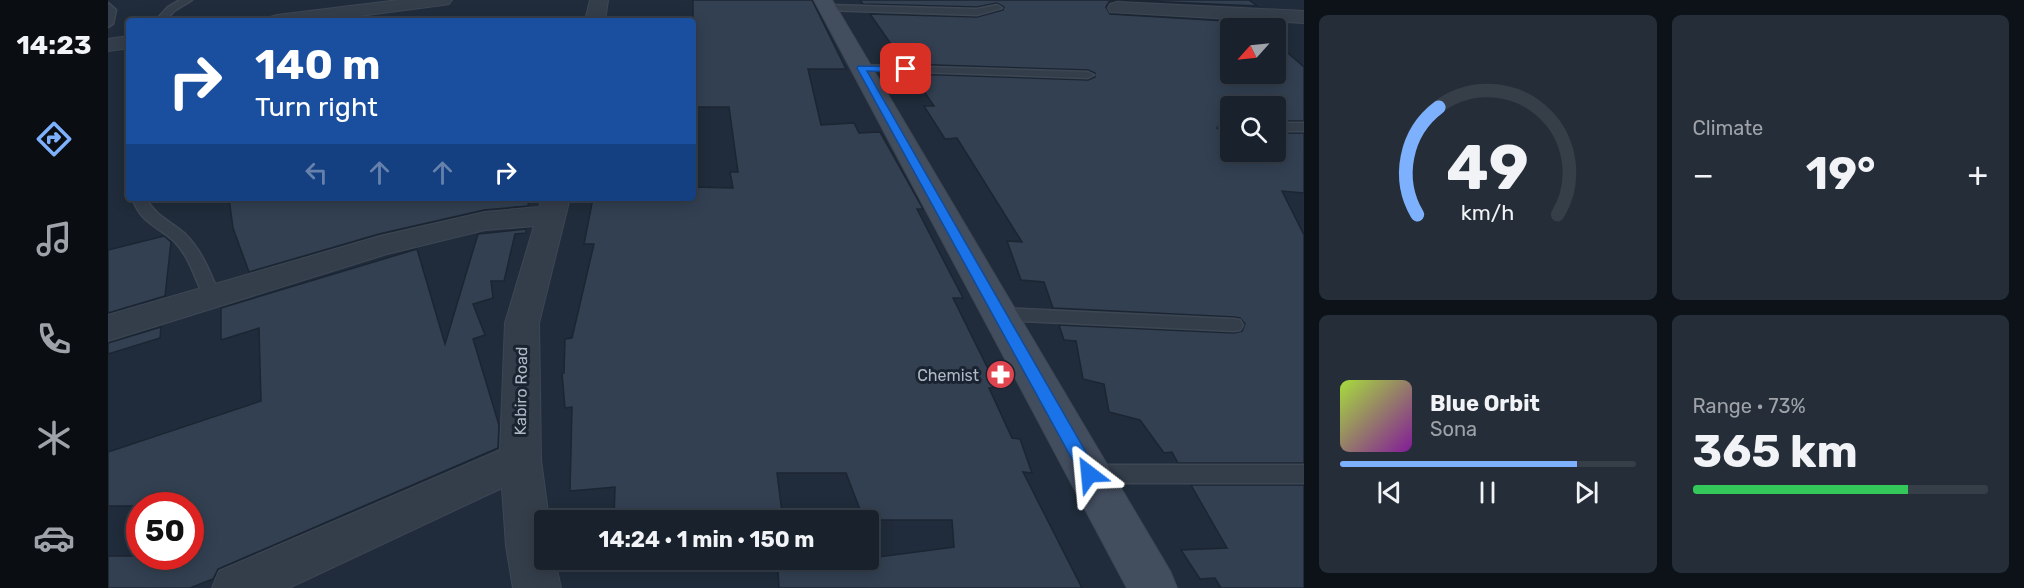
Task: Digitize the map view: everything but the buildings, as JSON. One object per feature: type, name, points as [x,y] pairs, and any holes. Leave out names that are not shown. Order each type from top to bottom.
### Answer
[{"type":"main road","points":[[825,4],[1153,588]]},
{"type":"street","points":[[301,18],[443,0]]},
{"type":"street","points":[[596,18],[599,0]]},
{"type":"street","points":[[1117,8],[1304,17]]},
{"type":"street","points":[[108,45],[126,42]]},
{"type":"street","points":[[108,328],[380,246],[554,206]]},
{"type":"street","name":"Kabiro Road","points":[[537,588],[529,546],[519,460],[522,323],[554,206]]},
{"type":"street","points":[[236,588],[519,460]]},
{"type":"lane","points":[[163,18],[171,9],[187,0]]},
{"type":"lane","points":[[825,4],[977,12],[997,8]]},
{"type":"lane","points":[[108,6],[111,10],[108,24]]},
{"type":"lane","points":[[861,68],[1088,75]]},
{"type":"lane","points":[[1286,127],[1304,127]]},
{"type":"lane","points":[[141,202],[148,215],[181,238],[190,250],[212,296]]},
{"type":"lane","points":[[999,314],[1234,325]]},
{"type":"lane","points":[[1089,474],[1304,474]]},
{"type":"place","name":"Chemist","points":[[1000,375]]},
{"type":"route","points":[[906,69],[861,68],[1089,474]]}]
